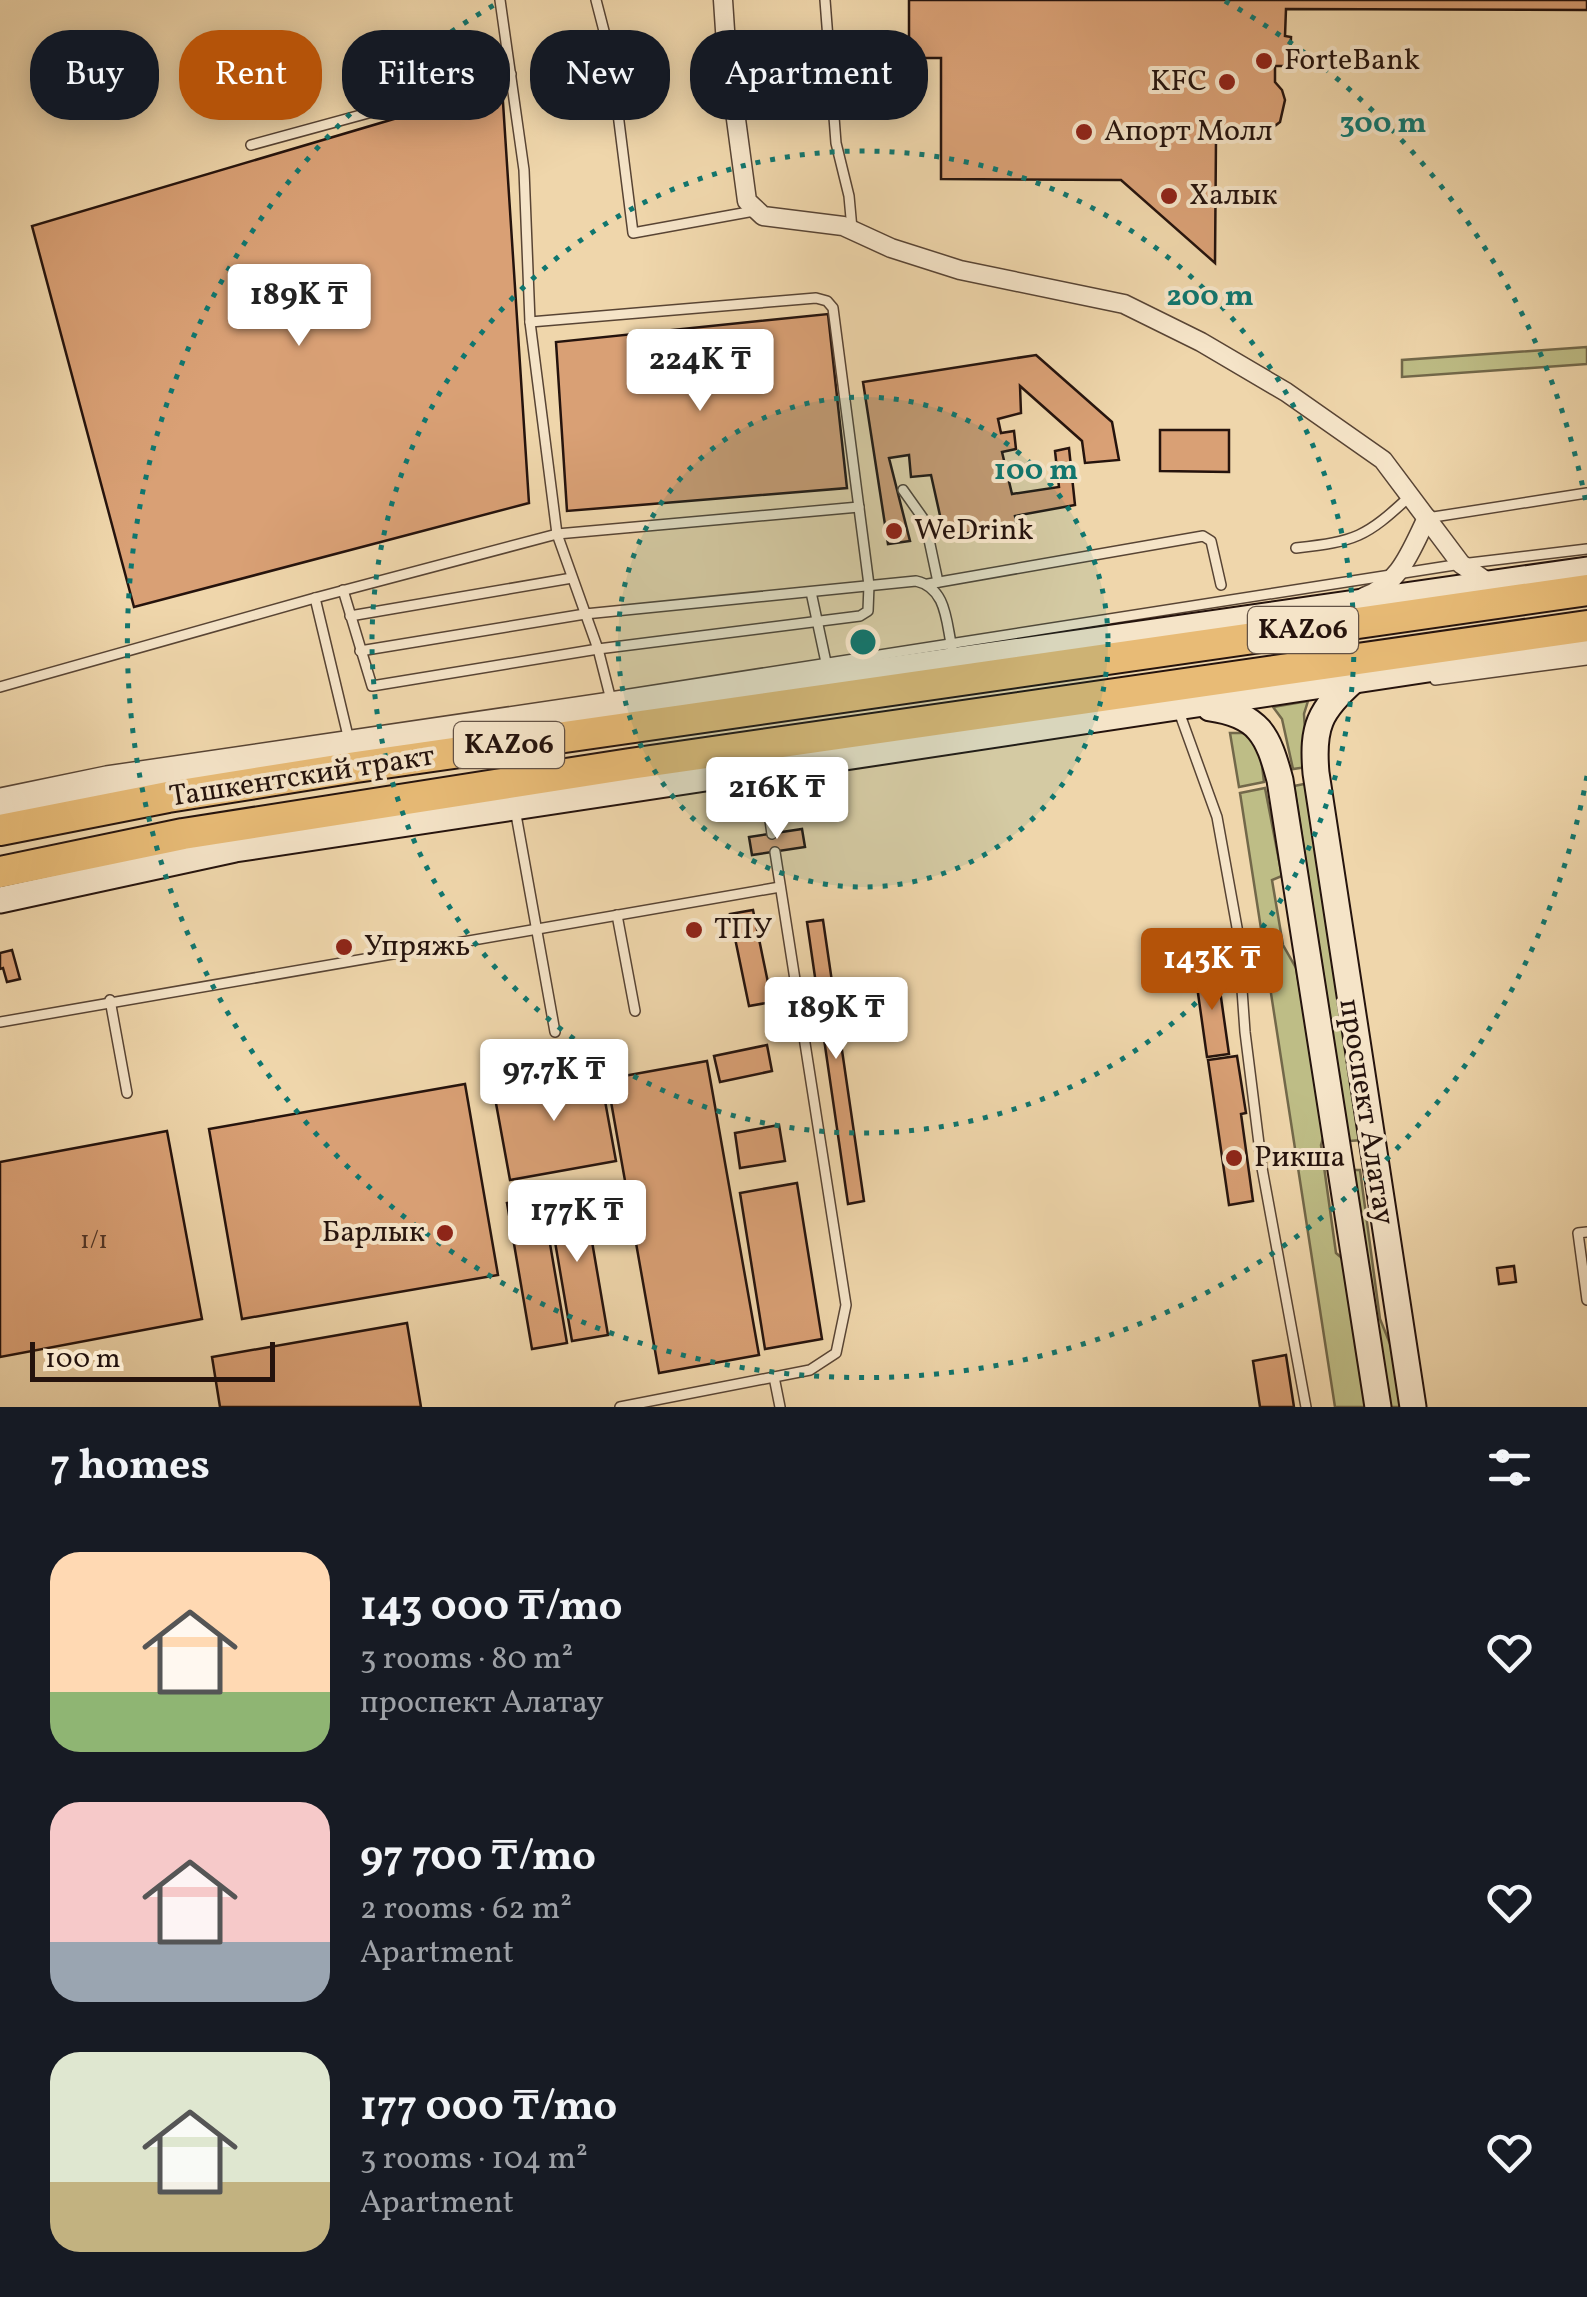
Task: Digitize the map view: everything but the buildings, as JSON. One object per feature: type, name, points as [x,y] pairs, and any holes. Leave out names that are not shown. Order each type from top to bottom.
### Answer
[{"type":"highway","name":"Ташкентский тракт","points":[[0,830],[168,797],[356,767],[1587,590]]},
{"type":"highway","name":"KАZ06","points":[[0,872],[183,834],[611,766],[1362,669],[1587,626]]},
{"type":"main road","points":[[0,807],[349,741],[828,670],[1587,570]]},
{"type":"main road","points":[[0,900],[236,849],[763,774],[1184,706],[1362,669],[1587,646]]},
{"type":"main road","name":"проспект Алатау","points":[[1362,669],[1326,706],[1317,725],[1314,746],[1413,1407]]},
{"type":"main road","name":"проспект Алатау","points":[[1184,706],[1226,710],[1249,719],[1264,733],[1280,780],[1378,1407]]},
{"type":"main road","points":[[1341,1162],[1376,1158]]},
{"type":"street","points":[[723,0],[748,200],[754,210],[763,216],[843,226],[890,248],[960,270],[1124,304],[1201,342],[1286,392],[1383,460],[1461,564],[1490,584]]},
{"type":"street","points":[[1342,605],[1376,593],[1398,575],[1427,518]]},
{"type":"lane","points":[[500,0],[524,170],[530,322],[557,534],[598,649],[612,703]]},
{"type":"lane","points":[[596,0],[611,58],[633,233],[754,210]]},
{"type":"lane","points":[[825,0],[836,143],[849,196],[852,230]]},
{"type":"lane","points":[[252,145],[511,74]]},
{"type":"lane","points":[[343,590],[372,686],[598,649],[860,616],[868,611],[869,585],[833,308],[827,301],[816,298],[530,322]]},
{"type":"lane","points":[[903,490],[924,521],[934,583],[953,653],[1461,564],[1587,548]]},
{"type":"lane","points":[[1427,518],[1587,492]]},
{"type":"lane","points":[[1296,548],[1350,541],[1381,524],[1410,496]]},
{"type":"lane","points":[[0,687],[557,534],[859,507]]},
{"type":"lane","points":[[360,651],[585,614],[869,585],[934,583],[1203,536],[1212,541],[1221,585]]},
{"type":"lane","points":[[350,616],[572,578]]},
{"type":"lane","points":[[811,592],[828,670]]},
{"type":"lane","points":[[0,793],[106,772],[349,741],[315,598]]},
{"type":"lane","points":[[1424,682],[1587,660]]},
{"type":"lane","points":[[1362,669],[1387,687],[1406,684]]},
{"type":"lane","points":[[1184,706],[1217,817],[1238,933],[1245,1032],[1262,1168],[1306,1407]]},
{"type":"lane","points":[[763,774],[772,834]]},
{"type":"lane","points":[[516,811],[555,1032]]},
{"type":"lane","points":[[620,1407],[810,1370],[836,1353],[846,1305],[775,852]]},
{"type":"lane","points":[[0,1022],[780,887]]},
{"type":"lane","points":[[617,916],[634,1011]]},
{"type":"lane","points":[[110,1000],[127,1093]]},
{"type":"lane","points":[[1587,1232],[1578,1232],[1587,1300]]},
{"type":"lane","points":[[774,1377],[780,1407]]},
{"type":"shaded area","points":[[1587,347],[1587,364],[1402,377],[1402,360]]},
{"type":"shaded area","points":[[1308,701],[1304,714],[1307,767],[1293,769],[1282,719],[1273,707]]},
{"type":"shaded area","points":[[1230,733],[1251,733],[1260,749],[1264,782],[1239,787]]},
{"type":"shaded area","points":[[1309,783],[1363,1140],[1349,1141],[1294,786]]},
{"type":"shaded area","points":[[1265,788],[1282,876],[1272,880],[1283,945],[1296,968],[1325,1132],[1321,1145],[1336,1253],[1349,1264],[1369,1407],[1335,1407],[1240,793]]},
{"type":"shaded area","points":[[1353,1170],[1360,1170],[1380,1319],[1395,1356],[1403,1407],[1387,1407]]},
{"type":"place","name":"ForteBank","points":[[1264,61]]},
{"type":"place","name":"KFC","points":[[1227,82]]},
{"type":"place","name":"Апорт Молл","points":[[1084,132]]},
{"type":"place","name":"Халык","points":[[1169,196]]},
{"type":"place","name":"WeDrink","points":[[894,531]]},
{"type":"place","name":"ТПУ","points":[[694,930]]},
{"type":"place","name":"Упряжь","points":[[344,947]]},
{"type":"place","name":"Рикша","points":[[1234,1158]]},
{"type":"place","name":"Барлык","points":[[445,1233]]}]
